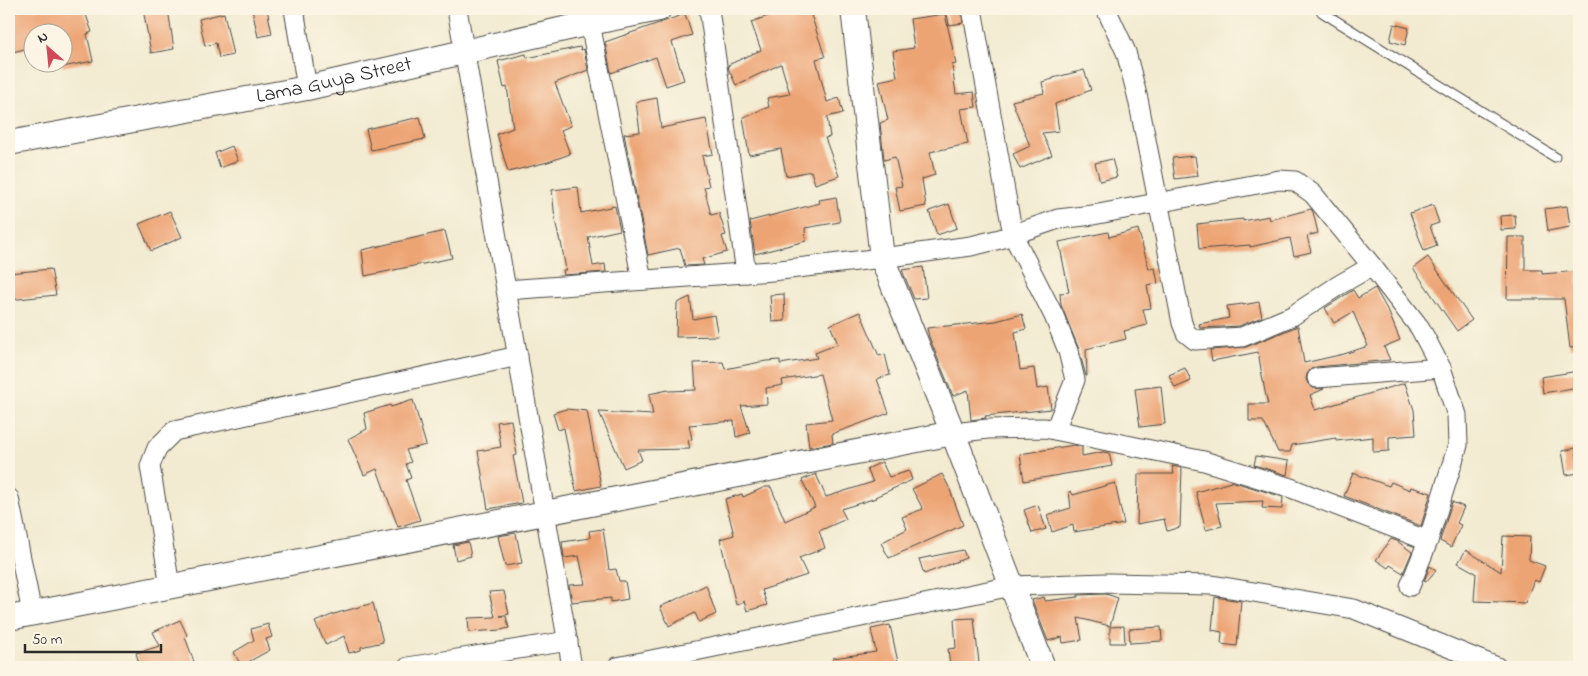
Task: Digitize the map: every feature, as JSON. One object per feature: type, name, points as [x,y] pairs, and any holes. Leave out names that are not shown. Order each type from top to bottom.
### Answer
[{"type":"street","points":[[294,9],[307,88]]},
{"type":"street","points":[[457,9],[572,667]]},
{"type":"street","name":"Lama Guya Street","points":[[9,143],[307,88],[464,52],[588,16],[659,9]]},
{"type":"street","points":[[708,9],[746,273]]},
{"type":"street","points":[[853,9],[882,258],[1043,667]]},
{"type":"street","points":[[972,9],[1013,235],[1054,316],[1068,350],[1075,380],[1055,430]]},
{"type":"street","points":[[1106,9],[1126,52],[1138,99],[1182,323],[1186,333],[1195,340],[1242,337],[1292,316],[1372,266]]},
{"type":"street","points":[[588,16],[642,280]]},
{"type":"street","points":[[506,290],[746,273],[971,246],[1000,240],[1058,219],[1093,215],[1279,180],[1295,182],[1313,194],[1420,328],[1441,368],[1457,414],[1458,445],[1428,541],[1410,586]]},
{"type":"street","points":[[170,586],[150,466],[158,448],[174,431],[518,356]]},
{"type":"street","points":[[1317,378],[1441,368]]},
{"type":"street","points":[[9,618],[952,433],[988,429],[1045,428],[1204,461],[1291,488],[1428,541]]},
{"type":"street","points":[[9,498],[32,613]]},
{"type":"street","points":[[617,667],[1012,586],[1108,583],[1212,586],[1354,609],[1497,667]]},
{"type":"street","points":[[408,667],[568,641]]},
{"type":"lane","points":[[1320,9],[1555,157]]},
{"type":"building","points":[[9,9],[84,9],[92,32],[87,34],[93,61],[72,65],[72,22],[22,22],[22,50],[13,52],[9,34]]},
{"type":"building","points":[[143,9],[168,9],[174,49],[151,53]]},
{"type":"building","points":[[252,9],[267,9],[272,34],[258,37]]},
{"type":"building","points":[[788,9],[809,9],[825,57],[816,59],[827,102],[839,98],[843,113],[827,117],[830,137],[825,138],[839,176],[815,184],[811,171],[786,176],[781,149],[749,155],[743,117],[769,107],[767,98],[790,94],[781,64],[736,85],[728,65],[761,50],[751,22]]},
{"type":"building","points":[[946,9],[961,9],[963,23],[949,25]]},
{"type":"building","points":[[224,13],[233,55],[219,58],[216,43],[205,46],[199,19]]},
{"type":"building","points":[[685,14],[692,35],[672,42],[684,80],[666,86],[656,57],[611,73],[605,42]]},
{"type":"building","points":[[945,14],[956,64],[952,65],[956,94],[974,92],[976,107],[961,109],[968,144],[930,152],[935,175],[922,179],[926,206],[900,211],[895,187],[902,186],[895,157],[884,160],[880,123],[888,120],[879,81],[897,77],[893,51],[914,48],[910,19]]},
{"type":"building","points":[[1394,24],[1409,28],[1405,45],[1390,41]]},
{"type":"building","points":[[580,47],[581,50],[584,49],[588,70],[555,83],[571,126],[561,130],[570,154],[548,162],[508,172],[497,134],[513,128],[507,87],[504,88],[498,61],[526,54],[527,58]]},
{"type":"building","points":[[1084,70],[1091,90],[1055,104],[1059,131],[1042,133],[1052,155],[1020,169],[1013,154],[1030,146],[1012,101],[1044,93],[1042,82]]},
{"type":"building","points":[[657,98],[661,128],[706,119],[713,154],[702,156],[709,186],[704,187],[711,215],[719,213],[726,235],[722,236],[727,252],[702,259],[704,265],[685,266],[680,248],[648,255],[624,134],[640,132],[636,102]]},
{"type":"building","points":[[420,117],[425,139],[371,150],[366,129]]},
{"type":"building","points":[[232,146],[238,161],[220,168],[215,153]]},
{"type":"building","points":[[1195,156],[1198,176],[1175,179],[1172,158]]},
{"type":"building","points":[[1112,159],[1117,177],[1100,181],[1095,163]]},
{"type":"building","points":[[578,187],[581,213],[615,206],[620,230],[588,237],[593,266],[605,264],[606,272],[564,275],[563,270],[566,270],[555,220],[552,190]]},
{"type":"building","points":[[836,197],[840,222],[805,228],[806,241],[755,254],[750,221],[820,203],[819,200]]},
{"type":"building","points":[[949,204],[957,228],[937,235],[929,211]]},
{"type":"building","points":[[1433,205],[1439,223],[1430,226],[1437,246],[1424,251],[1410,213]]},
{"type":"building","points":[[1567,206],[1570,227],[1548,231],[1545,209]]},
{"type":"building","points":[[1311,209],[1318,233],[1307,236],[1311,252],[1294,256],[1290,238],[1250,247],[1250,245],[1199,249],[1197,224],[1243,219],[1243,221],[1269,216],[1270,220]]},
{"type":"building","points":[[170,211],[182,237],[151,251],[139,224]]},
{"type":"building","points":[[1515,215],[1516,229],[1501,230],[1500,216]]},
{"type":"building","points":[[1138,229],[1149,269],[1155,268],[1158,283],[1147,285],[1151,308],[1143,309],[1147,325],[1124,331],[1126,339],[1086,349],[1086,376],[1078,347],[1061,305],[1060,293],[1069,292],[1059,242],[1108,232],[1109,237]]},
{"type":"building","points":[[445,231],[452,258],[365,276],[362,250]]},
{"type":"building","points":[[1508,237],[1525,237],[1525,270],[1542,270],[1542,274],[1578,271],[1579,347],[1570,348],[1564,299],[1507,299]]},
{"type":"building","points":[[1428,257],[1472,320],[1457,331],[1413,268]]},
{"type":"building","points":[[923,267],[927,298],[914,299],[902,270]]},
{"type":"building","points":[[51,269],[56,295],[9,300],[9,273]]},
{"type":"building","points":[[1375,288],[1389,313],[1400,340],[1384,347],[1390,360],[1311,369],[1306,379],[1308,384],[1313,388],[1324,389],[1310,395],[1315,410],[1405,383],[1414,410],[1416,435],[1389,437],[1389,451],[1373,452],[1373,437],[1336,441],[1336,438],[1292,445],[1290,452],[1278,452],[1263,421],[1249,421],[1249,404],[1268,404],[1258,352],[1212,361],[1210,350],[1246,347],[1298,326],[1304,363],[1344,354],[1368,346],[1353,312],[1334,323],[1325,308],[1353,290],[1358,298]]},
{"type":"building","points":[[784,294],[785,321],[772,322],[770,295]]},
{"type":"building","points":[[690,297],[693,319],[714,315],[718,336],[676,337],[677,303]]},
{"type":"building","points":[[1259,302],[1262,317],[1239,326],[1200,328],[1199,324],[1229,318],[1227,306]]},
{"type":"building","points":[[860,312],[879,356],[885,354],[890,375],[877,379],[889,413],[832,434],[833,443],[809,447],[806,423],[832,420],[820,374],[782,380],[783,385],[766,388],[767,404],[741,406],[750,433],[736,437],[734,421],[689,425],[692,439],[688,440],[690,449],[638,450],[642,460],[624,468],[599,412],[653,415],[649,394],[668,390],[696,390],[694,363],[723,362],[725,369],[766,361],[780,360],[780,364],[817,358],[815,353],[838,344],[830,325]]},
{"type":"building","points":[[1022,314],[1026,329],[1015,332],[1020,370],[1034,368],[1037,389],[1048,387],[1051,409],[985,416],[986,418],[971,420],[968,390],[953,396],[927,328],[996,321]]},
{"type":"building","points":[[1185,368],[1191,381],[1175,388],[1169,375]]},
{"type":"building","points":[[1579,371],[1579,387],[1543,393],[1541,377]]},
{"type":"building","points":[[1161,386],[1165,424],[1140,427],[1135,389]]},
{"type":"building","points":[[413,400],[426,445],[406,450],[411,462],[406,464],[411,478],[406,480],[420,520],[398,527],[377,469],[364,475],[348,439],[367,429],[364,413]]},
{"type":"building","points":[[566,409],[587,411],[601,486],[576,491],[564,428],[558,430],[553,413]]},
{"type":"building","points":[[511,420],[517,455],[513,456],[522,503],[488,509],[478,451],[501,447],[497,422]]},
{"type":"building","points":[[1074,445],[1082,447],[1082,456],[1103,452],[1109,453],[1112,466],[1024,481],[1020,454]]},
{"type":"building","points":[[1576,448],[1579,473],[1566,475],[1562,451]]},
{"type":"building","points":[[1256,456],[1289,461],[1287,475],[1254,465]]},
{"type":"building","points":[[882,462],[889,477],[909,471],[912,480],[876,498],[841,509],[846,519],[819,531],[825,548],[799,558],[807,575],[762,590],[767,605],[747,611],[744,601],[736,605],[720,539],[734,535],[725,499],[742,494],[743,497],[765,487],[771,487],[785,521],[815,507],[802,480],[816,474],[826,497],[873,482],[867,469]]},
{"type":"building","points":[[1172,466],[1182,468],[1180,527],[1167,531],[1164,519],[1137,524],[1138,474],[1174,474]]},
{"type":"building","points":[[1353,473],[1389,486],[1391,482],[1410,490],[1411,487],[1431,493],[1421,526],[1344,496]]},
{"type":"building","points":[[942,474],[949,487],[963,525],[889,558],[881,543],[907,529],[902,517],[923,509],[912,489]]},
{"type":"building","points":[[1231,481],[1283,497],[1282,509],[1262,508],[1263,501],[1216,503],[1222,526],[1206,530],[1196,492]]},
{"type":"building","points":[[1115,483],[1124,524],[1074,532],[1073,525],[1052,532],[1047,515],[1071,508],[1069,492],[1071,491],[1073,495]]},
{"type":"building","points":[[1452,502],[1464,507],[1457,523],[1461,525],[1451,547],[1440,541]]},
{"type":"building","points":[[1038,505],[1046,529],[1032,533],[1024,510]]},
{"type":"building","points":[[603,529],[609,570],[616,569],[619,581],[625,581],[628,599],[611,602],[611,598],[572,602],[569,585],[585,584],[579,556],[564,558],[562,542],[590,538],[589,531]]},
{"type":"building","points":[[516,533],[522,563],[505,566],[498,536]]},
{"type":"building","points":[[1503,536],[1530,537],[1529,560],[1545,566],[1539,582],[1534,580],[1525,603],[1474,601],[1476,573],[1458,563],[1466,550],[1501,572]]},
{"type":"building","points":[[1391,539],[1412,552],[1403,573],[1390,565],[1388,568],[1376,560]]},
{"type":"building","points":[[468,542],[471,556],[456,560],[453,545]]},
{"type":"building","points":[[963,550],[966,558],[924,574],[919,559]]},
{"type":"building","points":[[1430,566],[1436,570],[1426,582],[1424,581]]},
{"type":"building","points":[[706,585],[716,614],[699,622],[695,613],[669,626],[660,607]]},
{"type":"building","points":[[504,591],[509,614],[500,616],[506,616],[509,628],[469,632],[468,618],[495,617],[489,592]]},
{"type":"building","points":[[1106,594],[1118,598],[1110,626],[1078,618],[1082,640],[1063,643],[1062,637],[1048,641],[1032,600],[1044,597],[1045,601],[1078,597],[1078,595]]},
{"type":"building","points":[[1215,597],[1241,601],[1237,646],[1221,644],[1222,632],[1212,630]]},
{"type":"building","points":[[373,603],[383,642],[361,647],[361,650],[349,653],[344,636],[326,645],[315,622],[334,614]]},
{"type":"building","points":[[974,618],[979,663],[950,667],[948,649],[956,648],[954,619]]},
{"type":"building","points":[[180,620],[187,635],[185,637],[196,667],[140,667],[136,653],[160,646],[153,632]]},
{"type":"building","points":[[268,624],[272,637],[266,639],[270,650],[241,666],[234,652],[254,640],[251,629]]},
{"type":"building","points":[[890,625],[899,667],[833,667],[833,658],[876,652],[871,629]]},
{"type":"building","points":[[1124,626],[1125,643],[1110,643],[1110,627]]},
{"type":"building","points":[[1161,627],[1162,641],[1130,643],[1129,629]]}]
